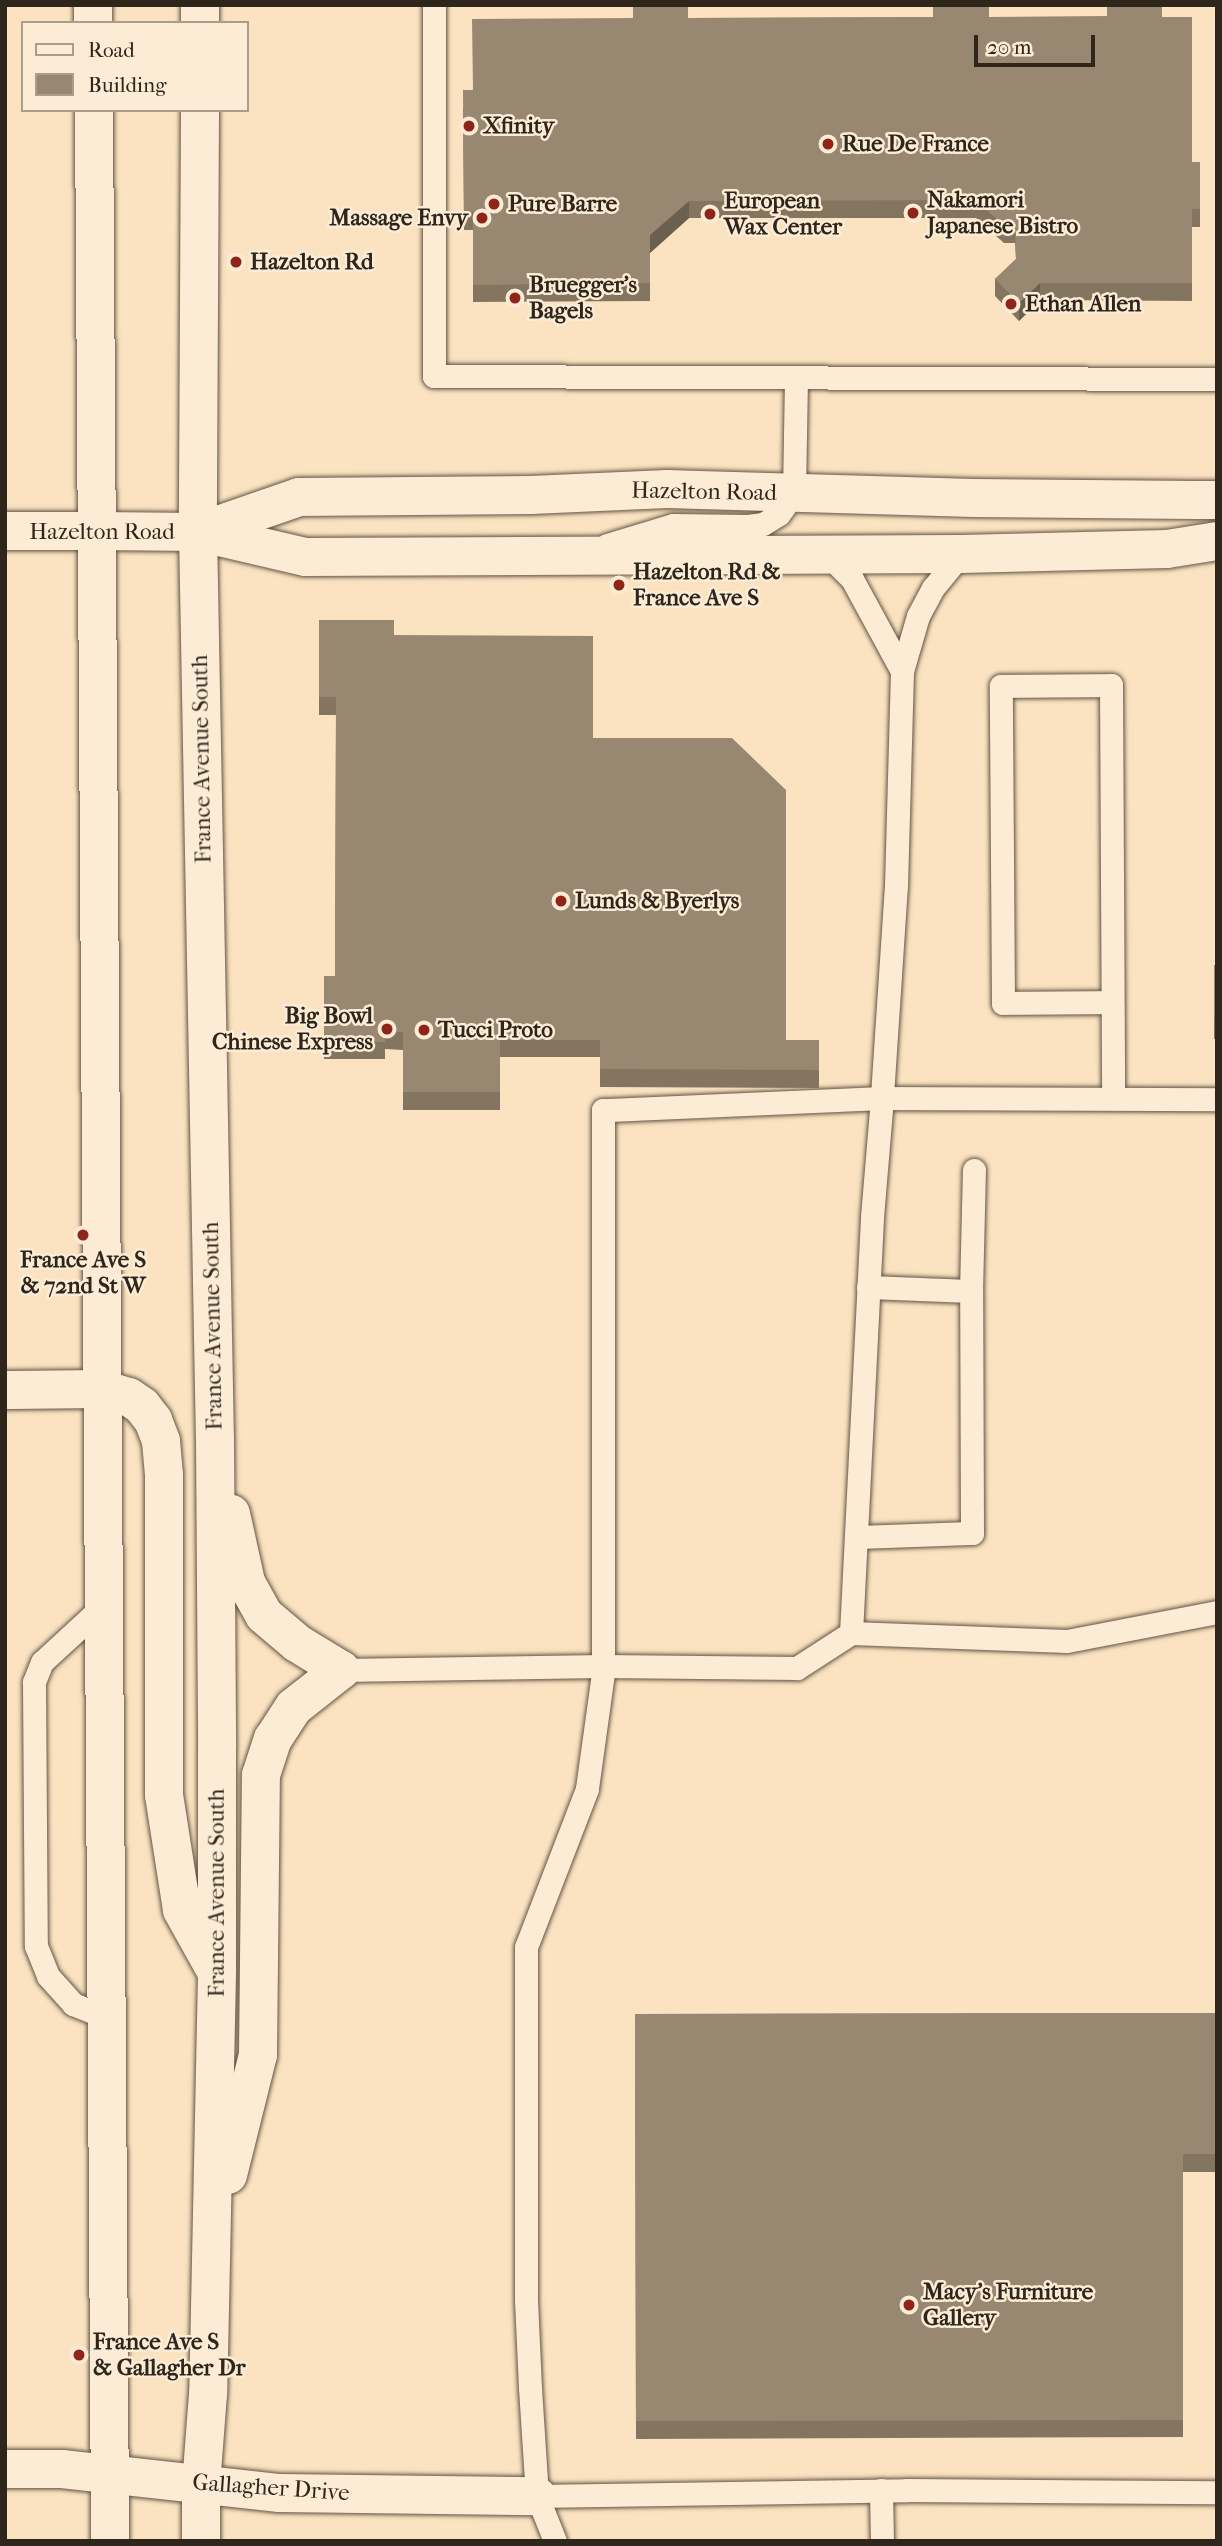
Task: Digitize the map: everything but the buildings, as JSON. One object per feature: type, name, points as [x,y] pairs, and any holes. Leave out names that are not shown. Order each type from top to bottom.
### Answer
[{"type":"main road","points":[[94,112],[110,2541]]},
{"type":"main road","name":"France Avenue South","points":[[200,112],[198,532],[215,1440],[217,1973],[208,2394],[201,2485],[201,2541]]},
{"type":"main road","name":"Hazelton Road","points":[[198,532],[299,497],[531,495],[667,489],[1217,500]]},
{"type":"main road","name":"Hazelton Road","points":[[5,531],[198,532],[305,556],[564,558],[961,554],[1167,549],[1217,541]]},
{"type":"main road","points":[[5,1390],[102,1389],[129,1397],[142,1406],[153,1420],[161,1441],[164,1475],[164,1795],[182,1910],[217,1973]]},
{"type":"main road","points":[[211,2242],[258,2055],[261,1775],[273,1739],[294,1707],[341,1670],[297,1643],[264,1615],[246,1582],[215,1440]]},
{"type":"main road","name":"Gallagher Drive","points":[[5,2469],[62,2469],[280,2493],[537,2496]]},
{"type":"lane","points":[[434,5],[434,376],[1217,379]]},
{"type":"lane","points":[[564,558],[673,525],[763,524],[779,513],[794,493],[796,378]]},
{"type":"lane","points":[[850,1633],[868,1287],[896,885],[902,671],[918,616],[933,588],[961,554]]},
{"type":"lane","points":[[828,555],[852,579],[902,671]]},
{"type":"lane","points":[[1112,1002],[1003,1003],[1001,686],[1111,685],[1112,1002],[1112,1098]]},
{"type":"lane","points":[[555,2541],[537,2496],[526,2300],[526,1947],[587,1789],[603,1666],[603,1110],[882,1098],[1217,1099]]},
{"type":"lane","points":[[856,1537],[972,1532],[971,1291],[974,1170]]},
{"type":"lane","points":[[868,1287],[971,1291]]},
{"type":"lane","points":[[104,1605],[42,1662],[34,1682],[36,1946],[48,1976],[73,2004],[106,2017]]},
{"type":"lane","points":[[341,1670],[603,1666],[797,1668],[850,1633],[1067,1642],[1217,1612]]},
{"type":"lane","points":[[537,2496],[881,2490],[1217,2492]]},
{"type":"lane","points":[[881,2490],[882,2541]]},
{"type":"place","name":"Xfinity","points":[[469,126]]},
{"type":"place","name":"Rue De France","points":[[828,144]]},
{"type":"place","name":"Pure Barre","points":[[494,204]]},
{"type":"place","name":"Nakamori Japanese Bistro","points":[[913,213]]},
{"type":"place","name":"European Wax Center","points":[[710,214]]},
{"type":"place","name":"Massage Envy","points":[[482,218]]},
{"type":"place","name":"Hazelton Rd","points":[[236,262]]},
{"type":"place","name":"Bruegger's Bagels","points":[[515,298]]},
{"type":"place","name":"Ethan Allen","points":[[1011,304]]},
{"type":"place","name":"Hazelton Rd & France Ave S","points":[[619,585]]},
{"type":"place","name":"Lunds & Byerlys","points":[[561,901]]},
{"type":"place","name":"Big Bowl Chinese Express","points":[[387,1029]]},
{"type":"place","name":"Tucci Proto","points":[[424,1030]]},
{"type":"place","name":"France Ave S & 72nd St W","points":[[83,1235]]},
{"type":"place","name":"Macy's Furniture Gallery","points":[[909,2305]]},
{"type":"place","name":"France Ave S & Gallagher Dr","points":[[79,2355]]}]
